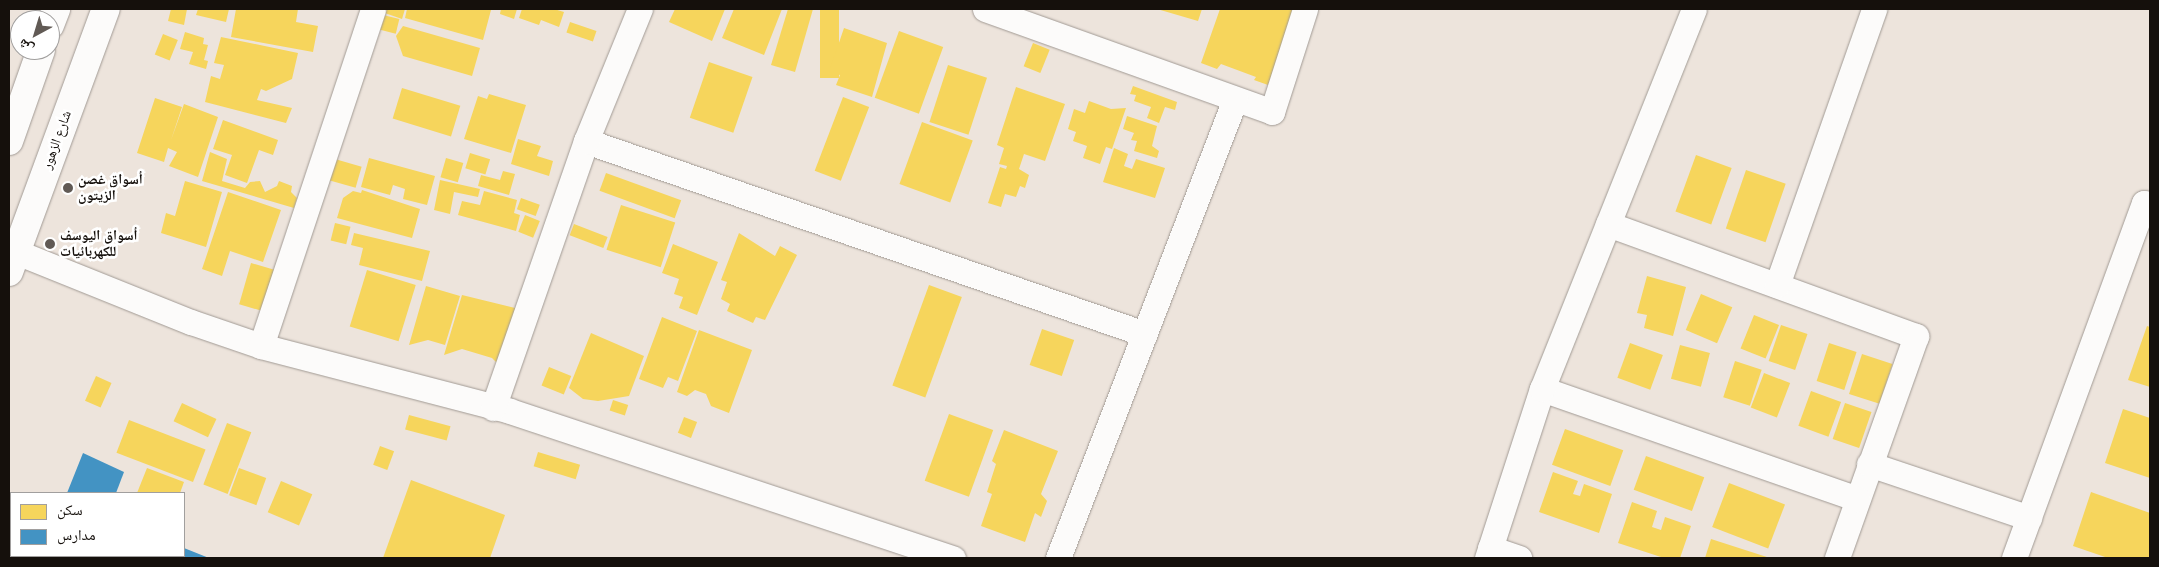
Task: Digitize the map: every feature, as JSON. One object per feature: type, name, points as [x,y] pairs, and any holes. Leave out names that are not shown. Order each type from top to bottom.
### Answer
[{"type":"main road","name":"شارع الزهور","points":[[11,258],[106,9]]},
{"type":"main road","points":[[9,141],[37,60]]},
{"type":"street","points":[[261,346],[374,9]]},
{"type":"street","points":[[493,408],[586,141],[640,9]]},
{"type":"street","points":[[984,9],[1272,112],[1305,9]]},
{"type":"street","points":[[1520,558],[1489,553],[1542,389],[1694,9]]},
{"type":"street","points":[[1777,286],[1874,9]]},
{"type":"street","points":[[1058,558],[1235,99]]},
{"type":"street","points":[[586,141],[1145,334]]},
{"type":"street","points":[[2014,558],[2144,203],[2150,205]]},
{"type":"street","points":[[1608,224],[1916,336],[1868,464],[1837,558]]},
{"type":"street","points":[[11,258],[261,346],[493,408],[953,558]]},
{"type":"street","points":[[1542,389],[1857,499]]},
{"type":"street","points":[[1868,464],[2029,518]]},
{"type":"building: سكن","points":[[171,9],[187,9],[184,25],[168,21]]},
{"type":"building: سكن","points":[[198,9],[229,9],[226,22],[196,15]]},
{"type":"building: سكن","points":[[236,9],[298,9],[296,22],[318,26],[313,52],[231,37]]},
{"type":"building: سكن","points":[[380,9],[405,9],[402,19],[379,11]]},
{"type":"building: سكن","points":[[407,9],[491,10],[483,40],[405,18]]},
{"type":"building: سكن","points":[[501,9],[517,9],[514,19],[500,14]]},
{"type":"building: سكن","points":[[522,9],[554,9],[564,12],[559,27],[541,20],[539,25],[519,18]]},
{"type":"building: سكن","points":[[675,9],[725,9],[712,41],[669,22]]},
{"type":"building: سكن","points":[[734,9],[782,9],[764,55],[722,38]]},
{"type":"building: سكن","points":[[788,9],[813,9],[795,72],[771,65]]},
{"type":"building: سكن","points":[[820,9],[839,9],[839,78],[820,78]]},
{"type":"building: سكن","points":[[1157,9],[1202,9],[1198,21]]},
{"type":"building: سكن","points":[[1220,9],[1295,9],[1268,85],[1254,80],[1256,77],[1221,64],[1217,69],[1201,63]]},
{"type":"building: سكن","points":[[379,14],[399,19],[396,34],[375,29]]},
{"type":"building: سكن","points":[[570,22],[596,31],[593,42],[566,32]]},
{"type":"building: سكن","points":[[403,26],[480,48],[472,76],[403,56],[396,36]]},
{"type":"building: سكن","points":[[844,28],[887,43],[872,97],[836,85],[840,75],[829,72]]},
{"type":"building: سكن","points":[[899,31],[943,47],[919,114],[875,98]]},
{"type":"building: سكن","points":[[185,32],[204,38],[203,44],[208,45],[204,60],[208,61],[206,69],[189,64],[193,52],[180,49]]},
{"type":"building: سكن","points":[[163,34],[178,40],[170,60],[155,54]]},
{"type":"building: سكن","points":[[221,37],[298,53],[292,79],[266,91],[261,89],[257,100],[292,108],[286,123],[205,102],[211,76],[220,79],[224,65],[214,63]]},
{"type":"building: سكن","points":[[1033,43],[1050,50],[1040,73],[1024,66]]},
{"type":"building: سكن","points":[[709,62],[752,77],[733,133],[690,118]]},
{"type":"building: سكن","points":[[948,65],[987,78],[968,135],[929,122]]},
{"type":"building: سكن","points":[[1133,86],[1177,102],[1175,110],[1165,107],[1159,123],[1147,118],[1151,107],[1134,101],[1136,95],[1130,94]]},
{"type":"building: سكن","points":[[1016,87],[1065,104],[1045,161],[1024,154],[1019,169],[1029,175],[1025,188],[1020,186],[1016,197],[1005,194],[1001,207],[988,203],[1000,167],[1006,169],[1007,166],[999,164],[1004,148],[997,145]]},
{"type":"building: سكن","points":[[402,88],[460,106],[451,136],[393,119]]},
{"type":"building: سكن","points":[[489,94],[526,105],[511,153],[464,139],[478,96],[487,99]]},
{"type":"building: سكن","points":[[843,97],[869,107],[841,181],[815,171]]},
{"type":"building: سكن","points":[[155,98],[182,107],[171,140],[184,104],[218,117],[198,177],[169,166],[177,152],[168,148],[164,162],[137,153]]},
{"type":"building: سكن","points":[[1089,101],[1111,109],[1126,108],[1112,149],[1106,147],[1100,164],[1083,158],[1087,146],[1073,141],[1076,132],[1068,129],[1074,109],[1085,113]]},
{"type":"building: سكن","points":[[1127,116],[1157,126],[1152,146],[1159,151],[1157,158],[1134,151],[1137,141],[1131,140],[1134,133],[1123,129]]},
{"type":"building: سكن","points":[[223,120],[278,140],[273,155],[259,150],[247,183],[225,175],[232,155],[213,149]]},
{"type":"building: سكن","points":[[922,122],[973,140],[950,202],[899,184]]},
{"type":"building: سكن","points":[[518,139],[541,146],[537,156],[553,161],[549,176],[511,164]]},
{"type":"building: سكن","points":[[1114,148],[1128,154],[1124,166],[1132,169],[1136,159],[1165,168],[1155,198],[1103,182]]},
{"type":"building: سكن","points":[[210,152],[227,159],[222,181],[245,188],[250,182],[260,181],[265,192],[277,186],[279,181],[292,186],[291,192],[297,198],[294,208],[202,181]]},
{"type":"building: سكن","points":[[470,153],[490,159],[485,174],[465,168]]},
{"type":"building: سكن","points":[[1696,155],[1732,168],[1711,224],[1675,211]]},
{"type":"building: سكن","points":[[328,157],[362,167],[356,188],[322,178]]},
{"type":"building: سكن","points":[[369,158],[435,176],[427,205],[403,199],[405,189],[393,185],[390,195],[361,187]]},
{"type":"building: سكن","points":[[446,158],[463,163],[458,182],[440,177]]},
{"type":"building: سكن","points":[[1746,170],[1786,184],[1766,242],[1726,229]]},
{"type":"building: سكن","points":[[503,171],[515,174],[509,195],[478,186],[481,175],[500,180]]},
{"type":"building: سكن","points":[[606,173],[681,200],[675,218],[600,191]]},
{"type":"building: سكن","points":[[440,180],[480,189],[478,197],[454,192],[450,214],[434,210]]},
{"type":"building: سكن","points":[[185,181],[222,192],[206,247],[161,233],[166,213],[175,216]]},
{"type":"building: سكن","points":[[362,190],[420,209],[412,238],[337,218],[343,198],[353,191],[361,193]]},
{"type":"building: سكن","points":[[484,191],[517,200],[514,213],[520,215],[516,231],[458,215],[462,201],[480,205]]},
{"type":"building: سكن","points":[[228,192],[281,210],[263,262],[230,251],[222,276],[202,269]]},
{"type":"building: سكن","points":[[521,198],[540,205],[536,216],[517,209]]},
{"type":"building: سكن","points":[[621,205],[675,223],[661,267],[606,250]]},
{"type":"building: سكن","points":[[525,215],[540,221],[533,238],[518,232]]},
{"type":"building: سكن","points":[[335,223],[351,227],[346,244],[331,240]]},
{"type":"building: سكن","points":[[574,224],[608,237],[603,248],[570,235]]},
{"type":"building: سكن","points":[[354,233],[430,251],[422,281],[359,265],[363,248],[351,245]]},
{"type":"building: سكن","points":[[739,233],[775,256],[780,246],[797,255],[765,320],[756,317],[753,323],[727,311],[730,304],[721,299],[727,282],[721,280]]},
{"type":"building: سكن","points":[[673,244],[718,262],[697,315],[679,308],[683,297],[674,294],[679,279],[662,273]]},
{"type":"building: سكن","points":[[251,263],[275,270],[263,311],[239,304]]},
{"type":"building: سكن","points":[[367,270],[416,285],[399,341],[350,326]]},
{"type":"building: سكن","points":[[1647,276],[1686,287],[1673,336],[1644,328],[1647,315],[1637,313]]},
{"type":"building: سكن","points":[[929,285],[962,297],[925,398],[892,386]]},
{"type":"building: سكن","points":[[426,286],[460,296],[445,345],[428,340],[409,345]]},
{"type":"building: سكن","points":[[1701,294],[1732,307],[1717,343],[1686,330]]},
{"type":"building: سكن","points":[[462,295],[523,310],[504,370],[492,358],[462,349],[444,355]]},
{"type":"building: سكن","points":[[1754,315],[1779,325],[1766,358],[1741,348]]},
{"type":"building: سكن","points":[[662,317],[697,331],[678,381],[668,377],[663,388],[639,379]]},
{"type":"building: سكن","points":[[1781,325],[1807,334],[1795,370],[1769,361]]},
{"type":"building: سكن","points":[[2147,326],[2150,327],[2150,387],[2128,380]]},
{"type":"building: سكن","points":[[1042,329],[1074,340],[1062,376],[1030,365]]},
{"type":"building: سكن","points":[[699,330],[752,350],[729,413],[711,406],[706,394],[695,390],[687,396],[677,392]]},
{"type":"building: سكن","points":[[591,333],[644,356],[629,396],[598,401],[583,399],[569,388]]},
{"type":"building: سكن","points":[[1630,343],[1663,355],[1650,390],[1617,378]]},
{"type":"building: سكن","points":[[1829,343],[1857,352],[1844,390],[1817,381]]},
{"type":"building: سكن","points":[[1680,345],[1710,353],[1701,387],[1671,379]]},
{"type":"building: سكن","points":[[1862,354],[1892,364],[1879,404],[1849,394]]},
{"type":"building: سكن","points":[[1735,361],[1762,370],[1750,406],[1723,397]]},
{"type":"building: سكن","points":[[549,367],[571,376],[564,395],[542,386]]},
{"type":"building: سكن","points":[[1764,373],[1790,383],[1777,418],[1751,408]]},
{"type":"building: سكن","points":[[96,376],[112,383],[101,408],[85,401]]},
{"type":"building: سكن","points":[[1811,391],[1841,402],[1828,437],[1798,426]]},
{"type":"building: سكن","points":[[613,400],[628,405],[625,415],[610,410]]},
{"type":"building: سكن","points":[[182,403],[216,419],[208,437],[174,421]]},
{"type":"building: سكن","points":[[1845,403],[1871,412],[1859,448],[1833,439]]},
{"type":"building: سكن","points":[[2123,409],[2150,418],[2150,478],[2105,463]]},
{"type":"building: سكن","points":[[949,414],[993,430],[969,497],[925,481]]},
{"type":"building: سكن","points":[[409,415],[451,426],[447,441],[405,429]]},
{"type":"building: سكن","points":[[684,417],[697,422],[691,438],[678,433]]},
{"type":"building: سكن","points":[[129,420],[206,449],[193,482],[116,453]]},
{"type":"building: سكن","points":[[227,423],[251,432],[228,494],[203,485]]},
{"type":"building: سكن","points":[[1565,429],[1623,450],[1610,486],[1552,465]]},
{"type":"building: سكن","points":[[1004,430],[1058,451],[1041,494],[1047,501],[1041,517],[1035,513],[1025,542],[981,526],[992,494],[987,492],[996,464],[992,461]]},
{"type":"building: سكن","points":[[380,446],[394,451],[387,470],[373,465]]},
{"type":"building: سكن","points":[[538,452],[580,465],[576,479],[534,466]]},
{"type":"building: سكن","points":[[1646,456],[1704,477],[1692,511],[1634,490]]},
{"type":"building: سكن","points":[[147,468],[184,482],[180,492],[137,492]]},
{"type":"building: سكن","points":[[239,468],[266,478],[256,505],[229,495]]},
{"type":"building: سكن","points":[[1553,472],[1578,481],[1573,494],[1580,496],[1584,484],[1612,494],[1599,533],[1539,512]]},
{"type":"building: سكن","points":[[411,480],[505,515],[490,558],[383,558]]},
{"type":"building: سكن","points":[[281,481],[312,494],[299,526],[268,512]]},
{"type":"building: سكن","points":[[1729,483],[1785,505],[1768,548],[1712,527]]},
{"type":"building: سكن","points":[[2091,492],[2150,513],[2150,558],[2108,558],[2073,546]]},
{"type":"building: سكن","points":[[1632,502],[1657,511],[1652,527],[1661,530],[1665,517],[1691,526],[1680,558],[1664,558],[1618,543]]},
{"type":"building: سكن","points":[[1711,539],[1770,558],[1705,558]]},
{"type":"building: مدارس","points":[[83,453],[124,472],[116,492],[67,492]]},
{"type":"building: مدارس","points":[[185,548],[209,558],[60,558],[185,557]]},
{"type":"place","name":"أسواق غصن الزيتون","points":[[68,188]]},
{"type":"place","name":"أسواق اليوسف للكهربائيات","points":[[50,244]]}]
